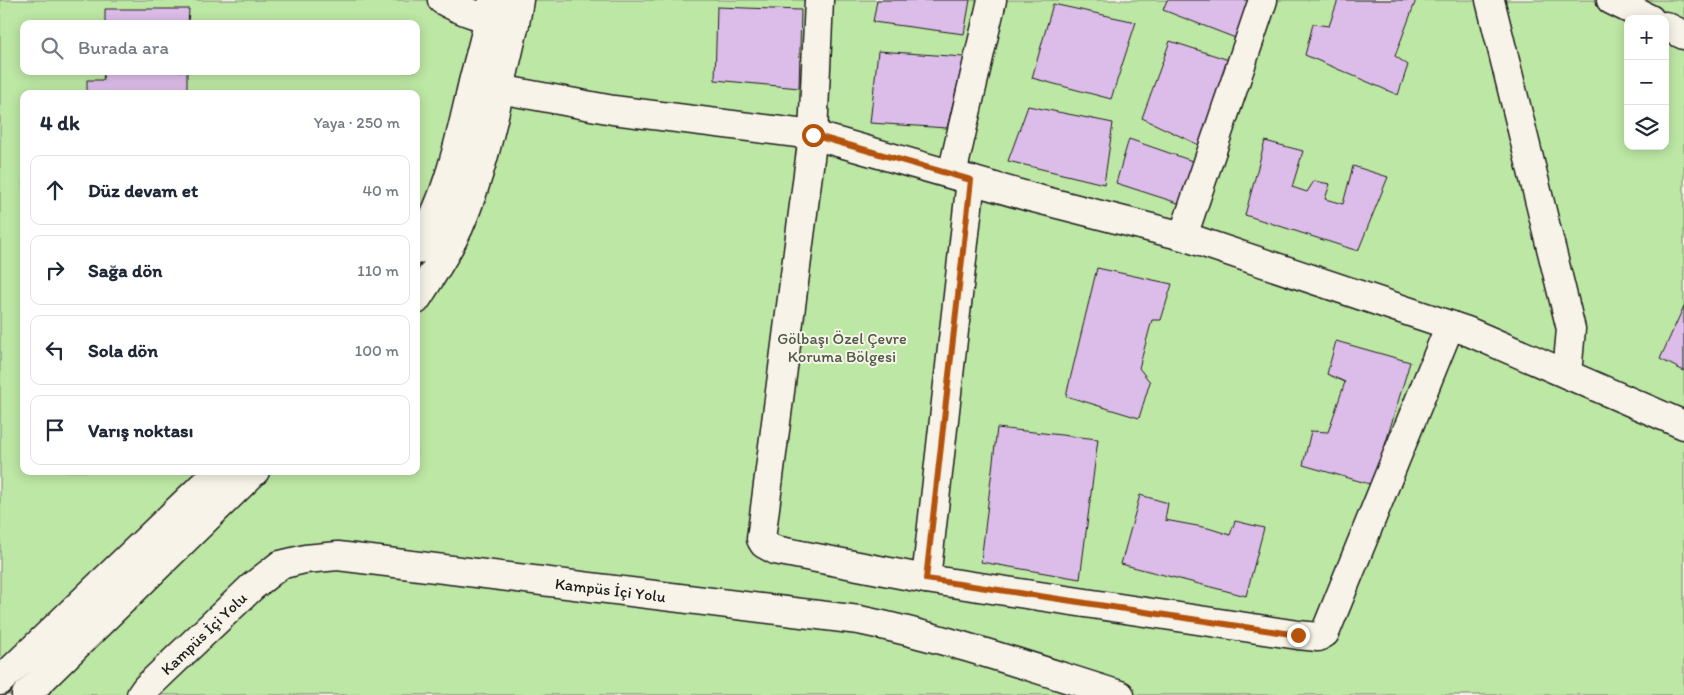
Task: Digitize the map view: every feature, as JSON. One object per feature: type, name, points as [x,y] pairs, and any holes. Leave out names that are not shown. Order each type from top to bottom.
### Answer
[{"type":"street","points":[[420,294],[442,260],[459,227],[477,175],[486,85],[504,11],[457,9],[442,0]]},
{"type":"street","points":[[819,0],[813,135],[761,539],[764,544],[775,550],[926,579],[1278,632],[1318,636],[1325,633],[1450,325]]},
{"type":"street","points":[[926,579],[961,177],[992,0]]},
{"type":"street","points":[[1183,236],[1263,0]]},
{"type":"street","points":[[1490,0],[1571,329],[1568,374]]},
{"type":"street","points":[[1611,0],[1642,15]]},
{"type":"street","points":[[1669,28],[1684,35]]},
{"type":"street","points":[[486,85],[613,110],[813,135],[1030,197],[1183,236],[1467,331],[1684,425]]},
{"type":"street","points":[[420,244],[442,198],[464,129],[486,85]]},
{"type":"street","points":[[0,681],[214,475]]},
{"type":"street","points":[[26,695],[251,475]]},
{"type":"street","name":"Kampüs İçi Yolu","points":[[141,695],[146,688],[246,593],[280,565],[305,558],[338,556],[858,620],[902,629],[953,643],[1120,695]]},
{"type":"green space","name":"Gölbaşı Özel Çevre Koruma Bölgesi","points":[[0,0],[1684,0],[1684,695],[0,695]]},
{"type":"building","points":[[877,0],[970,0],[964,34],[873,22]]},
{"type":"building","points":[[1167,0],[1250,0],[1238,39],[1163,10]]},
{"type":"building","points":[[1338,0],[1416,0],[1395,56],[1408,65],[1398,95],[1305,55],[1313,24],[1329,26]]},
{"type":"building","points":[[1053,4],[1136,22],[1111,99],[1032,78]]},
{"type":"building","points":[[717,7],[801,10],[799,88],[715,80]]},
{"type":"building","points":[[105,9],[189,9],[188,20],[105,20]]},
{"type":"building","points":[[1170,41],[1232,61],[1203,147],[1142,118]]},
{"type":"building","points":[[878,51],[964,57],[947,128],[870,123]]},
{"type":"building","points":[[104,75],[187,75],[187,90],[87,90],[87,80],[103,80]]},
{"type":"building","points":[[1028,106],[1113,123],[1104,184],[1008,161]]},
{"type":"building","points":[[1129,139],[1198,163],[1181,204],[1116,183]]},
{"type":"building","points":[[1265,141],[1303,151],[1292,187],[1307,192],[1314,181],[1330,184],[1325,199],[1343,204],[1353,166],[1388,177],[1358,251],[1245,215]]},
{"type":"building","points":[[1097,268],[1172,284],[1161,320],[1152,320],[1139,368],[1150,382],[1139,418],[1066,396]]},
{"type":"building","points":[[1684,306],[1684,371],[1660,359]]},
{"type":"building","points":[[1336,341],[1410,362],[1373,485],[1303,465],[1311,431],[1328,432],[1345,382],[1327,374]]},
{"type":"building","points":[[997,428],[1098,439],[1080,579],[981,562]]},
{"type":"building","points":[[1140,495],[1168,503],[1165,520],[1208,528],[1230,535],[1235,521],[1264,528],[1246,596],[1121,564]]},
{"type":"route","points":[[813,135],[971,180],[926,579],[1298,635]]}]
